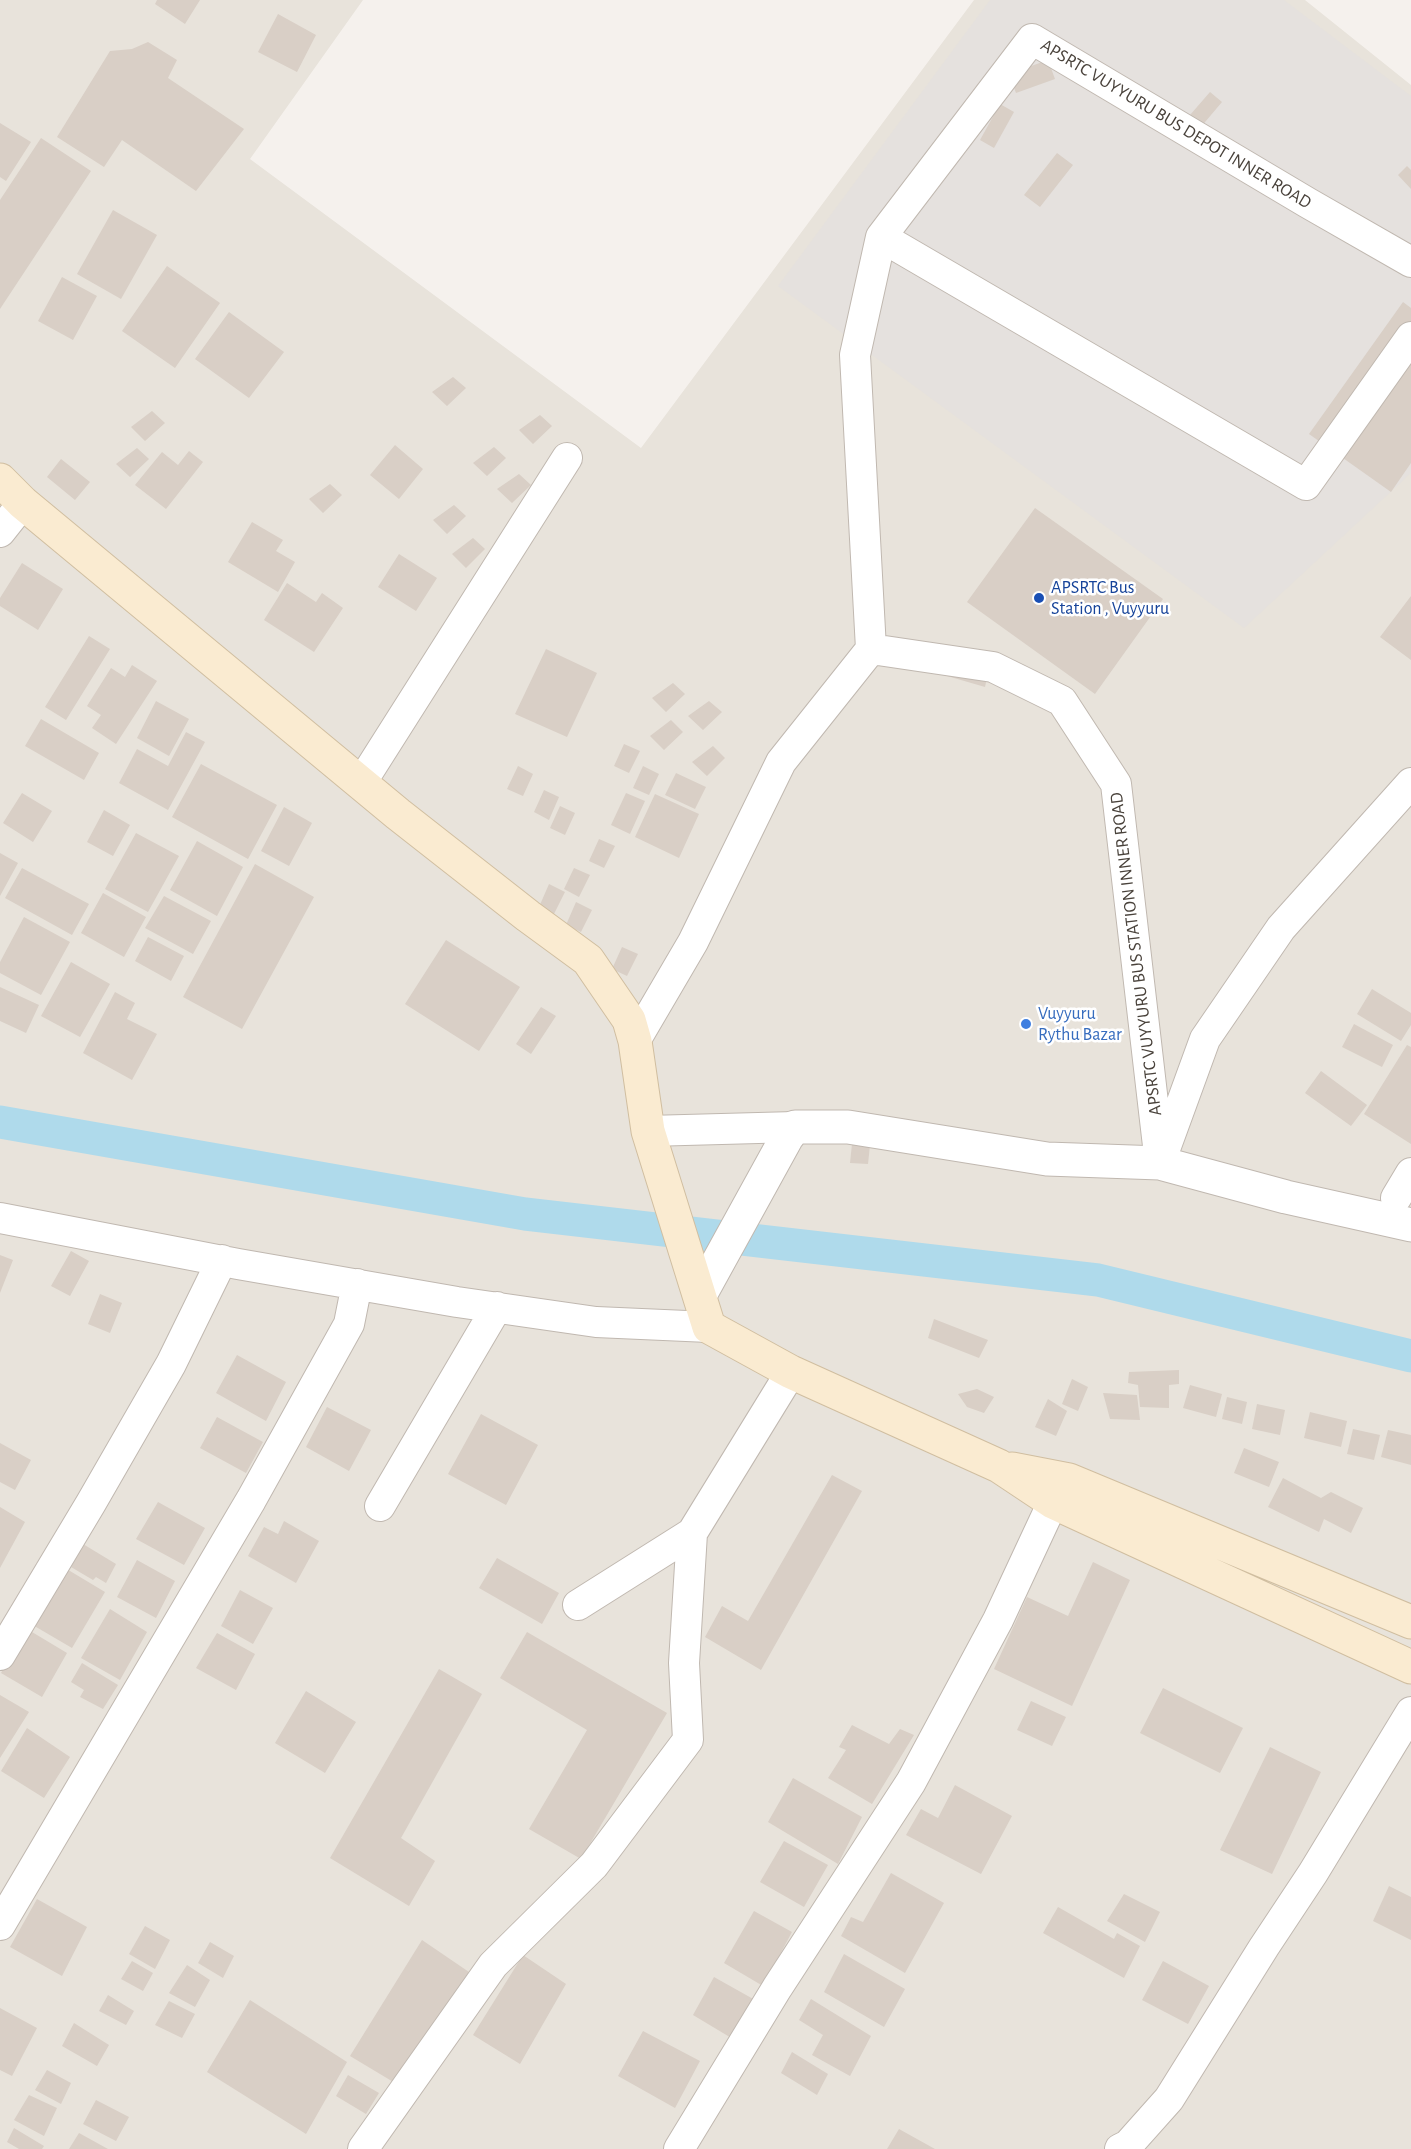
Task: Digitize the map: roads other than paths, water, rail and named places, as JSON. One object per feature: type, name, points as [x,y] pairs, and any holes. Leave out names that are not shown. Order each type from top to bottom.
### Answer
[{"type":"main road","points":[[0,480],[23,503],[361,783],[528,916],[588,960],[629,1020],[635,1041],[648,1131],[709,1327],[791,1372],[999,1466],[1053,1503],[1411,1666]]},
{"type":"main road","points":[[999,1466],[1068,1480],[1411,1622]]},
{"type":"street","name":"APSRTC VUYYURU BUS DEPOT INNER ROAD","points":[[871,649],[855,355],[881,237],[1032,39],[1411,262]]},
{"type":"street","points":[[881,237],[1306,485],[1411,337]]},
{"type":"street","points":[[361,783],[567,459]]},
{"type":"street","points":[[0,532],[23,503]]},
{"type":"street","points":[[635,1041],[693,942],[782,762],[871,649]]},
{"type":"street","name":"APSRTC VUYYURU BUS STATION INNER ROAD","points":[[871,649],[993,668],[1062,700],[1116,784],[1160,1163]]},
{"type":"street","points":[[1160,1163],[1205,1039],[1281,928],[1411,783]]},
{"type":"street","points":[[700,1295],[787,1137],[795,1127]]},
{"type":"street","points":[[648,1131],[848,1127],[1047,1159],[1160,1163],[1286,1197],[1404,1212],[1411,1173]]},
{"type":"street","points":[[0,1218],[222,1260],[496,1307],[596,1322],[709,1327]]},
{"type":"street","points":[[0,1655],[171,1364],[222,1260]]},
{"type":"street","points":[[0,1925],[251,1500],[349,1324],[357,1284]]},
{"type":"street","points":[[380,1506],[496,1307]]},
{"type":"street","points":[[578,1605],[692,1533],[791,1372]]},
{"type":"street","points":[[679,2149],[777,1988],[911,1782],[998,1620],[1053,1503]]},
{"type":"street","points":[[363,2149],[493,1965],[594,1865],[688,1740],[684,1663],[692,1533]]},
{"type":"street","points":[[1120,2149],[1128,2145],[1170,2099],[1264,1947],[1313,1873],[1411,1712]]},
{"type":"waterway","points":[[0,1122],[525,1214],[1098,1280],[1411,1356]]},
{"type":"place","name":"APSRTC Bus Station , Vuyyuru","points":[[1039,598]]},
{"type":"place","name":"Vuyyuru Rythu Bazar","points":[[1026,1024]]}]
